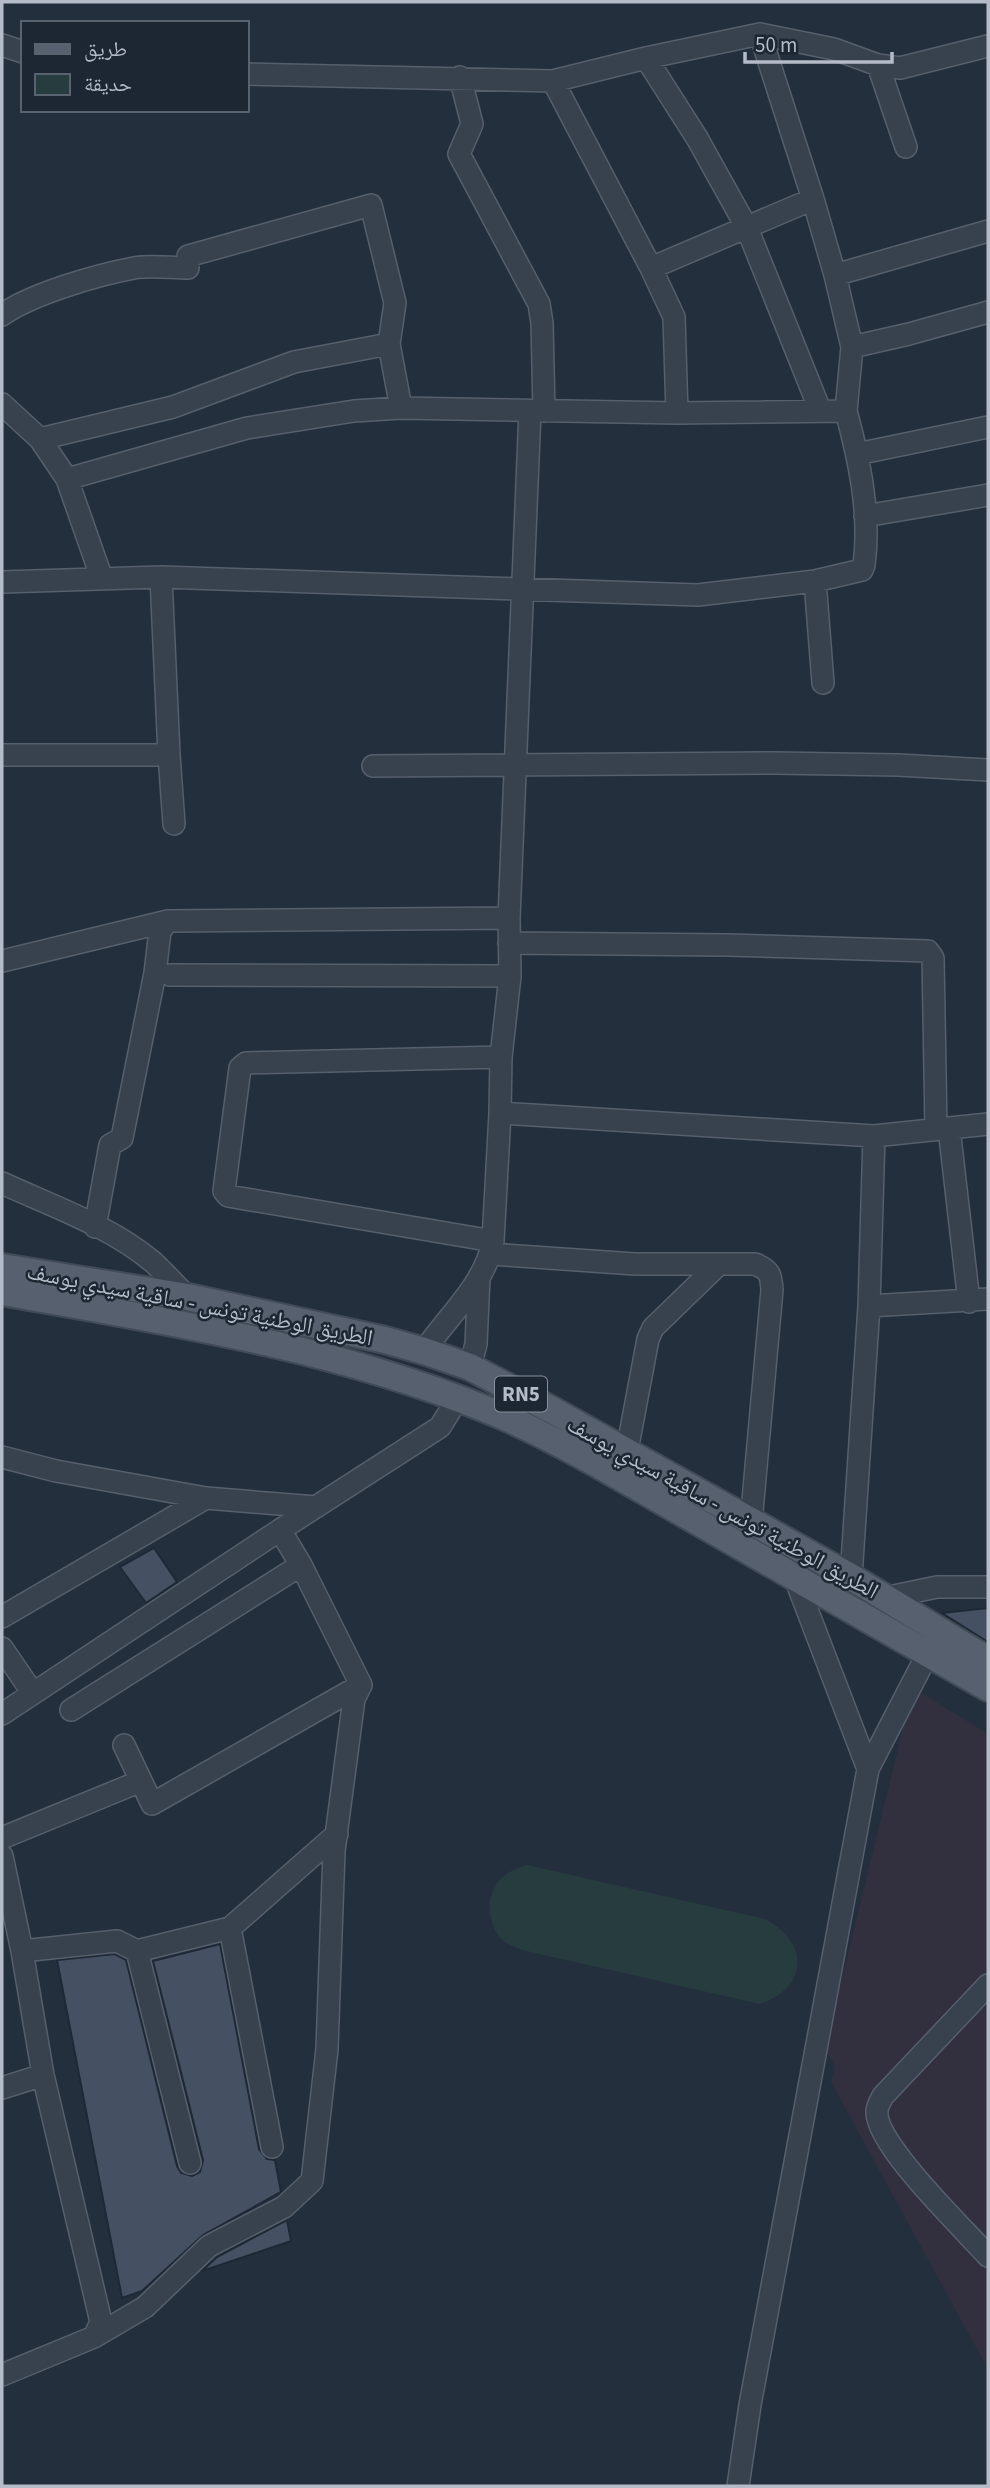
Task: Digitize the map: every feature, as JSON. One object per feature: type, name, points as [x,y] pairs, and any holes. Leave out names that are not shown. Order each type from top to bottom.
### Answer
[{"type":"main road","name":"الطريق الوطنية تونس - ساقية سيدي يوسف","points":[[2,1267],[188,1297],[385,1340],[424,1350],[470,1367],[623,1451],[656,1483],[794,1578],[988,1688]]},
{"type":"main road","name":"الطريق الوطنية تونس - ساقية سيدي يوسف","points":[[2,1292],[247,1336],[369,1368],[458,1398],[751,1522],[851,1577],[988,1660]]},
{"type":"street","points":[[2,582],[160,577],[698,595],[815,581],[862,570],[866,555],[865,516],[858,454],[846,411],[852,347],[813,199],[760,34]]},
{"type":"street","points":[[248,74],[553,81],[760,34],[834,49],[878,65],[900,68],[988,46]]},
{"type":"street","points":[[2,45],[21,51]]},
{"type":"street","points":[[646,58],[697,138],[747,228],[820,410]]},
{"type":"street","points":[[878,65],[906,147]]},
{"type":"street","points":[[424,1350],[479,1277],[492,1247],[501,1057],[510,976],[509,918],[521,588],[542,323],[539,304],[459,154],[472,124],[460,77]]},
{"type":"street","points":[[553,81],[674,317],[677,413]]},
{"type":"street","points":[[651,268],[813,199]]},
{"type":"street","points":[[2,315],[12,308],[73,284],[136,267],[188,268],[188,256],[371,205],[395,303],[389,344],[401,408]]},
{"type":"street","points":[[835,275],[988,231]]},
{"type":"street","points":[[852,347],[988,312]]},
{"type":"street","points":[[40,439],[173,407],[294,362],[389,344]]},
{"type":"street","points":[[2,404],[40,439],[67,479],[102,579]]},
{"type":"street","points":[[67,479],[247,428],[354,411],[401,408],[677,413],[846,411]]},
{"type":"street","points":[[858,454],[988,427]]},
{"type":"street","points":[[865,516],[988,495]]},
{"type":"street","points":[[160,577],[174,824]]},
{"type":"street","points":[[815,581],[823,683]]},
{"type":"street","points":[[2,755],[169,755]]},
{"type":"street","points":[[373,766],[898,765],[988,770]]},
{"type":"street","points":[[2,961],[168,921],[509,918]]},
{"type":"street","points":[[95,1227],[110,1145],[122,1138],[155,973],[160,931],[168,921]]},
{"type":"street","points":[[509,943],[727,945],[928,951],[933,958],[942,1129],[979,1301],[869,1306]]},
{"type":"street","points":[[170,975],[510,976]]},
{"type":"street","points":[[501,1057],[246,1063],[240,1069],[225,1191],[228,1196],[492,1247],[635,1264],[755,1264],[766,1268],[770,1273],[772,1290],[751,1522]]},
{"type":"street","points":[[500,1113],[874,1136],[988,1124]]},
{"type":"street","points":[[851,1577],[869,1306],[874,1136]]},
{"type":"street","points":[[2,1183],[128,1245],[152,1262],[188,1297]]},
{"type":"street","points":[[623,1451],[629,1440],[648,1339],[653,1328],[717,1266]]},
{"type":"street","points":[[470,1367],[476,1344],[479,1277]]},
{"type":"street","points":[[2,1714],[440,1427],[458,1398]]},
{"type":"street","points":[[2,1457],[56,1471],[206,1498],[316,1507]]},
{"type":"street","points":[[2,1617],[206,1498]]},
{"type":"street","points":[[280,1530],[301,1565],[361,1685]]},
{"type":"street","points":[[71,1710],[301,1565]]},
{"type":"street","points":[[794,1578],[868,1769]]},
{"type":"street","points":[[884,1598],[937,1587],[988,1587]]},
{"type":"street","points":[[2,1648],[32,1692]]},
{"type":"street","points":[[738,2486],[752,2392],[868,1769],[927,1655]]},
{"type":"street","points":[[124,1745],[152,1804],[361,1685]]},
{"type":"street","points":[[2,2375],[94,2337],[145,2306],[209,2246],[284,2207],[312,2181],[327,2049],[337,1834],[354,1699],[361,1685]]},
{"type":"street","points":[[2,1838],[141,1781]]},
{"type":"street","points":[[22,1951],[117,1941],[137,1951],[230,1928],[337,1834]]},
{"type":"street","points":[[2,1856],[22,1951],[43,2075],[101,2322],[94,2337]]},
{"type":"street","points":[[230,1928],[272,2147]]},
{"type":"street","points":[[137,1951],[190,2164]]},
{"type":"street","points":[[988,1985],[883,2096],[877,2111],[880,2124],[906,2168],[988,2256]]},
{"type":"street","points":[[2,2088],[43,2075]]},
{"type":"shaded area","points":[[913,1688],[988,1734],[988,2369],[831,2082],[835,2066],[825,2048]]},
{"type":"green space","points":[[527,1865],[765,1919],[790,1940],[796,1952],[795,1976],[776,1997],[760,2004],[514,1947],[506,1943],[495,1930],[490,1914],[491,1897],[504,1876]]},
{"type":"building","points":[[154,1548],[177,1582],[146,1603],[120,1567]]},
{"type":"building","points":[[988,1608],[988,1642],[942,1613]]},
{"type":"building","points":[[220,1944],[259,2149],[267,2159],[275,2160],[281,2192],[203,2235],[142,2291],[122,2298],[57,1960],[115,1954],[126,1960],[177,2166],[181,2173],[192,2176],[200,2172],[203,2160],[153,1961]]},
{"type":"building","points":[[287,2220],[291,2241],[202,2271],[217,2257]]}]
